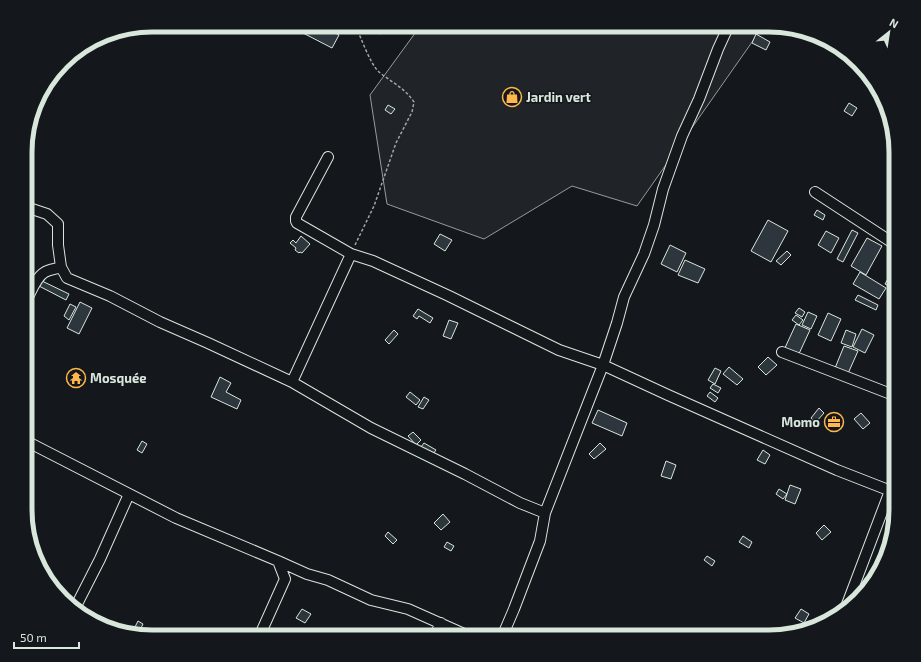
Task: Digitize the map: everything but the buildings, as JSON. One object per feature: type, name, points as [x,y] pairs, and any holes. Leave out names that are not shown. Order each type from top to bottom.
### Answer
[{"type":"street","points":[[505,630],[540,541],[545,513],[603,365],[626,292],[644,254],[654,225],[663,189],[682,136],[699,99],[725,32]]},
{"type":"street","points":[[328,157],[296,218],[296,221],[351,254],[373,262],[449,296],[559,350],[603,365],[668,396],[889,490]]},
{"type":"street","points":[[815,192],[889,240]]},
{"type":"street","points":[[32,209],[47,214],[58,224],[58,245],[61,267],[66,278],[110,296],[160,322],[292,382],[371,428],[520,503],[545,513]]},
{"type":"street","points":[[292,382],[351,254]]},
{"type":"street","points":[[32,290],[38,278],[42,274],[46,271],[61,267]]},
{"type":"street","points":[[782,352],[889,393]]},
{"type":"street","points":[[32,444],[176,518],[307,574],[328,580],[372,600],[408,609],[456,630]]},
{"type":"street","points":[[77,604],[100,559],[129,494]]},
{"type":"street","points":[[849,599],[889,502]]},
{"type":"street","points":[[262,630],[285,579],[278,561]]},
{"type":"street","points":[[285,579],[307,574]]},
{"type":"street","points":[[438,630],[441,623]]},
{"type":"path","points":[[351,254],[374,206],[396,143],[412,112],[414,102],[408,94],[378,71],[358,32]]},
{"type":"shaded area","points":[[416,32],[759,32],[637,206],[572,186],[484,239],[387,204],[370,95]]},
{"type":"place","name":"Jardin vert","points":[[512,97]]},
{"type":"place","name":"Mosquée","points":[[76,378]]},
{"type":"place","name":"Momo","points":[[834,422]]}]
